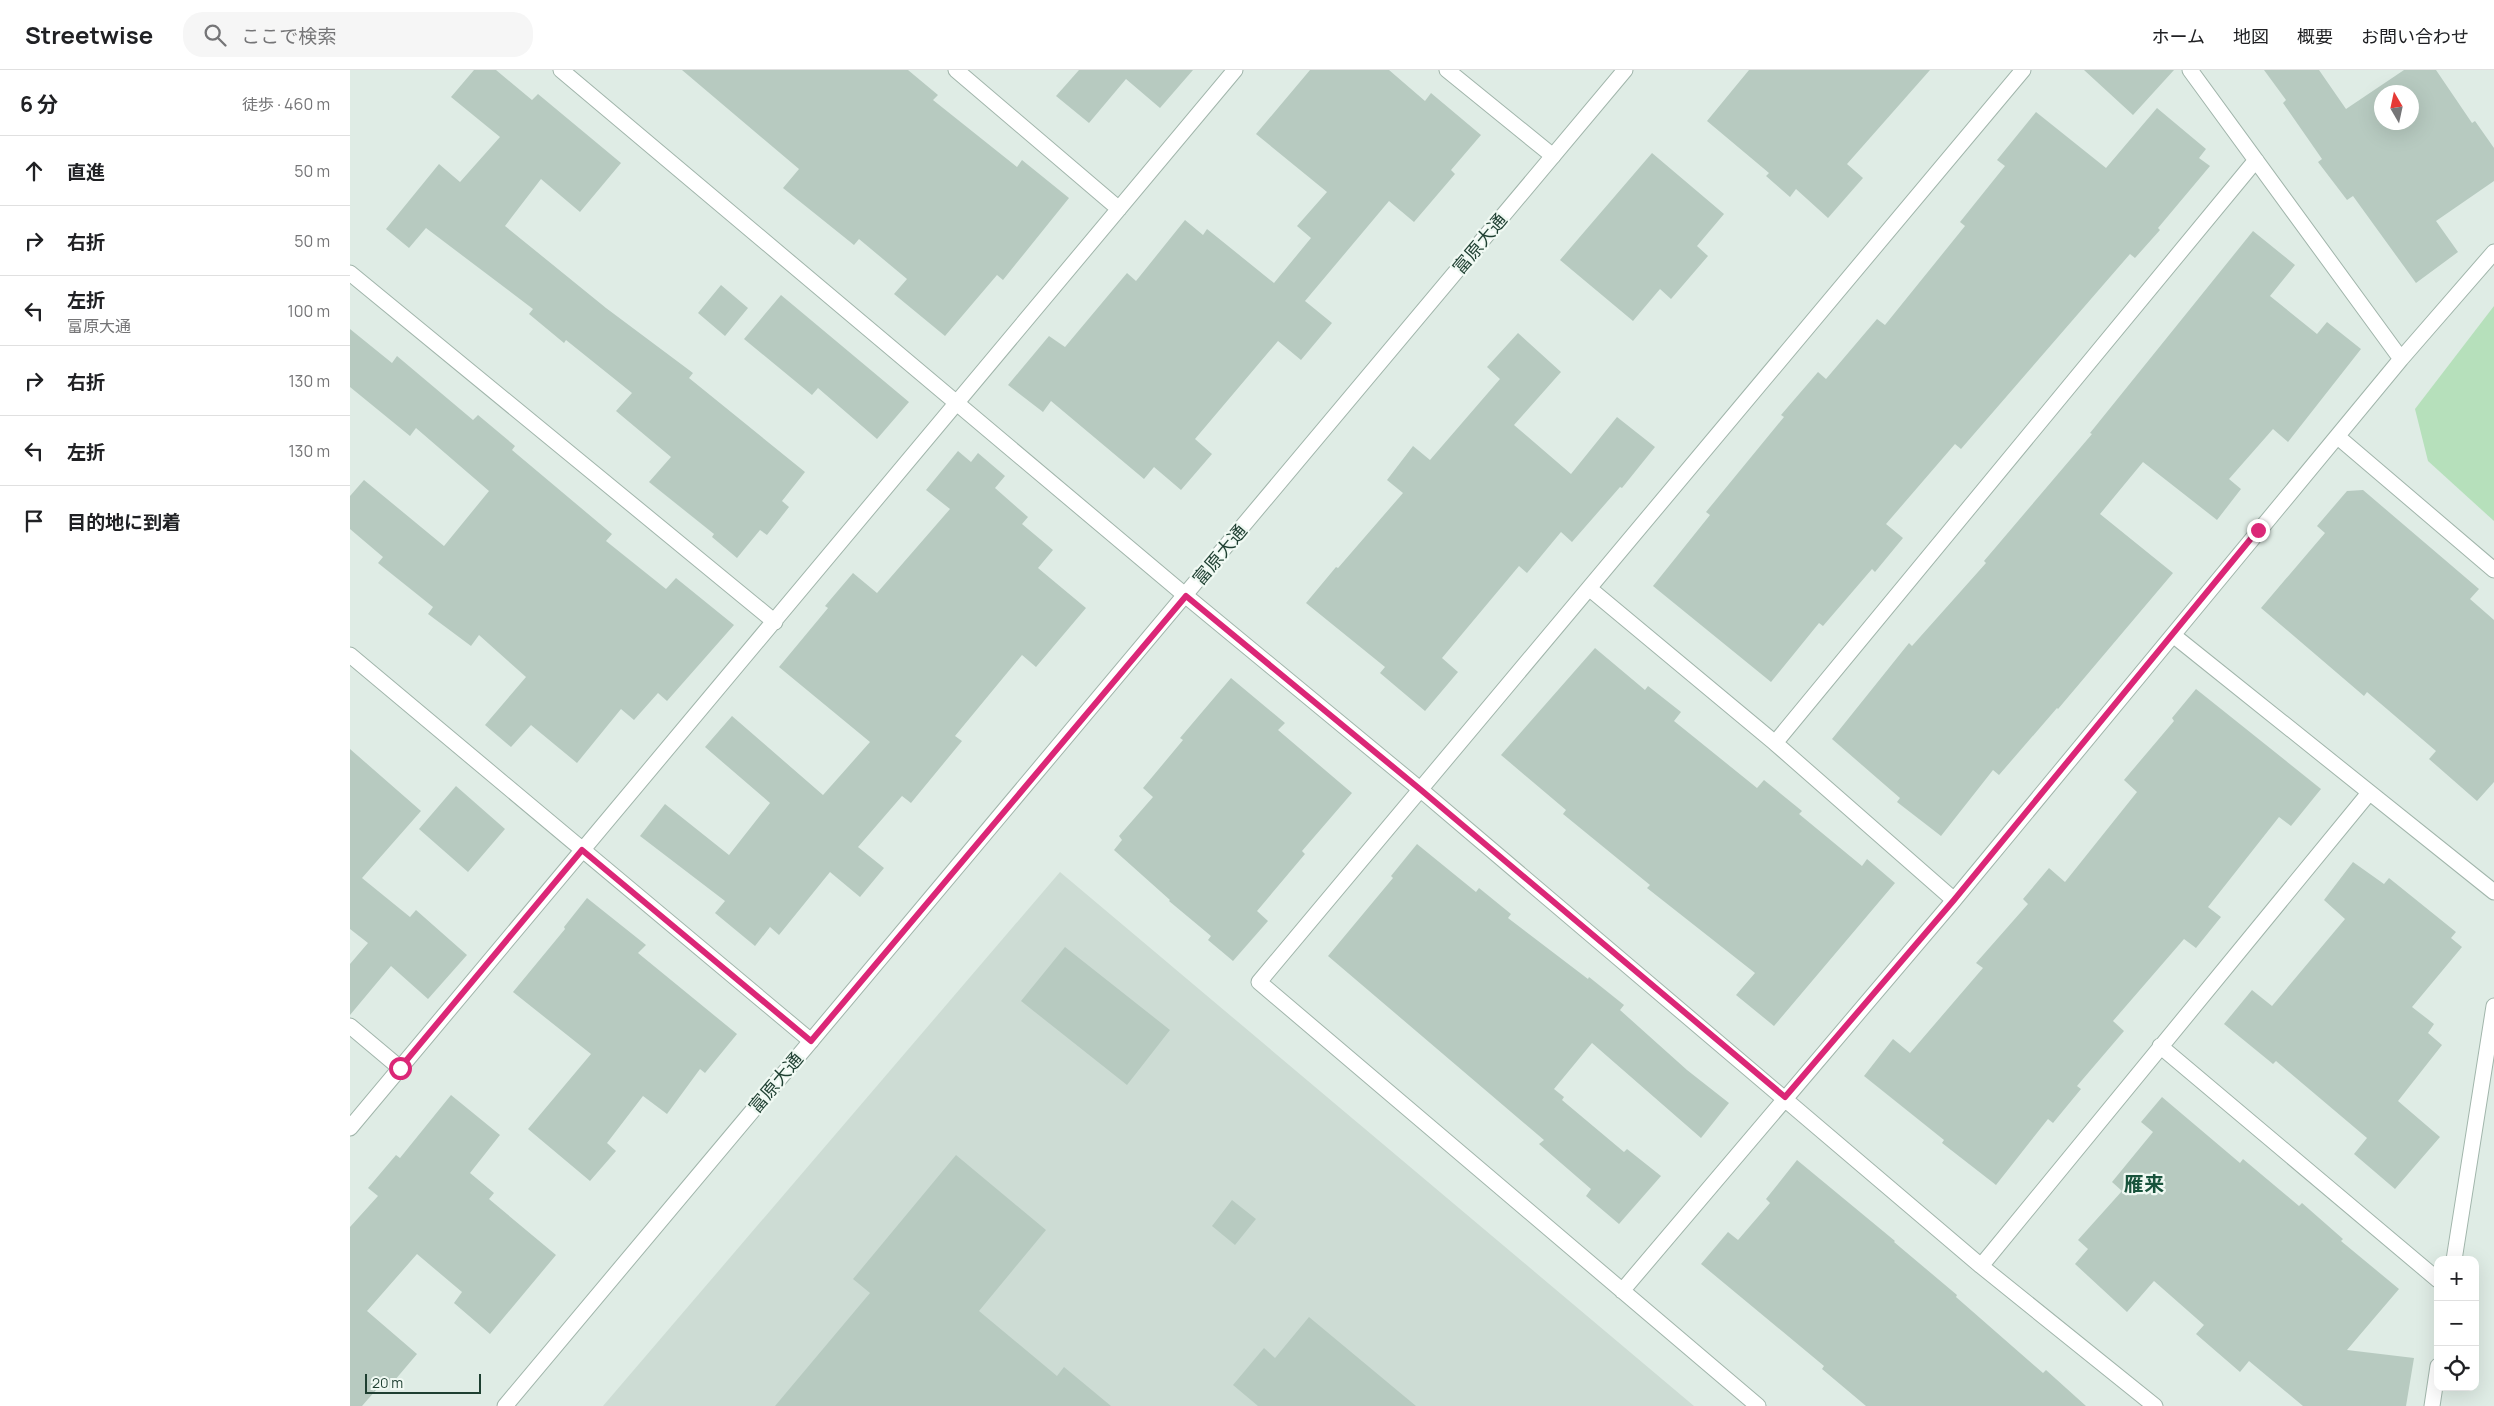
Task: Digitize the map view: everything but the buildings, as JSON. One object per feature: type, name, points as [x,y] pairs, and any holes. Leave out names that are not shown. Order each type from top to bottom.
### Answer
[{"type":"street","points":[[561,70],[1186,596],[1421,790],[1785,1097],[1981,1266],[2155,1406]]},
{"type":"street","points":[[956,70],[1119,209]]},
{"type":"street","points":[[350,1128],[1235,70]]},
{"type":"street","points":[[1446,70],[1553,156]]},
{"type":"street","name":"富原大通","points":[[505,1406],[1186,596],[1625,70]]},
{"type":"street","points":[[1758,1406],[1259,982],[2023,70]]},
{"type":"street","points":[[2190,70],[2401,359]]},
{"type":"street","points":[[1775,743],[2256,160]]},
{"type":"street","points":[[1622,1291],[1954,900],[2173,636],[2258,530],[2338,437],[2401,359],[2494,252]]},
{"type":"street","points":[[350,272],[775,622]]},
{"type":"street","points":[[2338,437],[2494,570]]},
{"type":"street","points":[[1590,589],[1775,743],[1954,900]]},
{"type":"street","points":[[2173,636],[2494,892]]},
{"type":"street","points":[[350,655],[811,1041]]},
{"type":"street","points":[[1981,1266],[2369,793]]},
{"type":"street","points":[[2455,1256],[2494,1006]]},
{"type":"street","points":[[350,1026],[400,1068]]},
{"type":"street","points":[[2160,1046],[2434,1277]]},
{"type":"street","points":[[2432,1406],[2434,1391]]},
{"type":"shaded area","points":[[1060,872],[1694,1406],[603,1406]]},
{"type":"green space","points":[[2494,306],[2494,521],[2428,461],[2415,409]]},
{"type":"district","name":"雁来","points":[[2144,1184]]},
{"type":"route","points":[[400,1068],[582,850],[811,1041],[1186,596],[1421,790],[1785,1097],[1954,900],[2173,636],[2258,530]]}]
